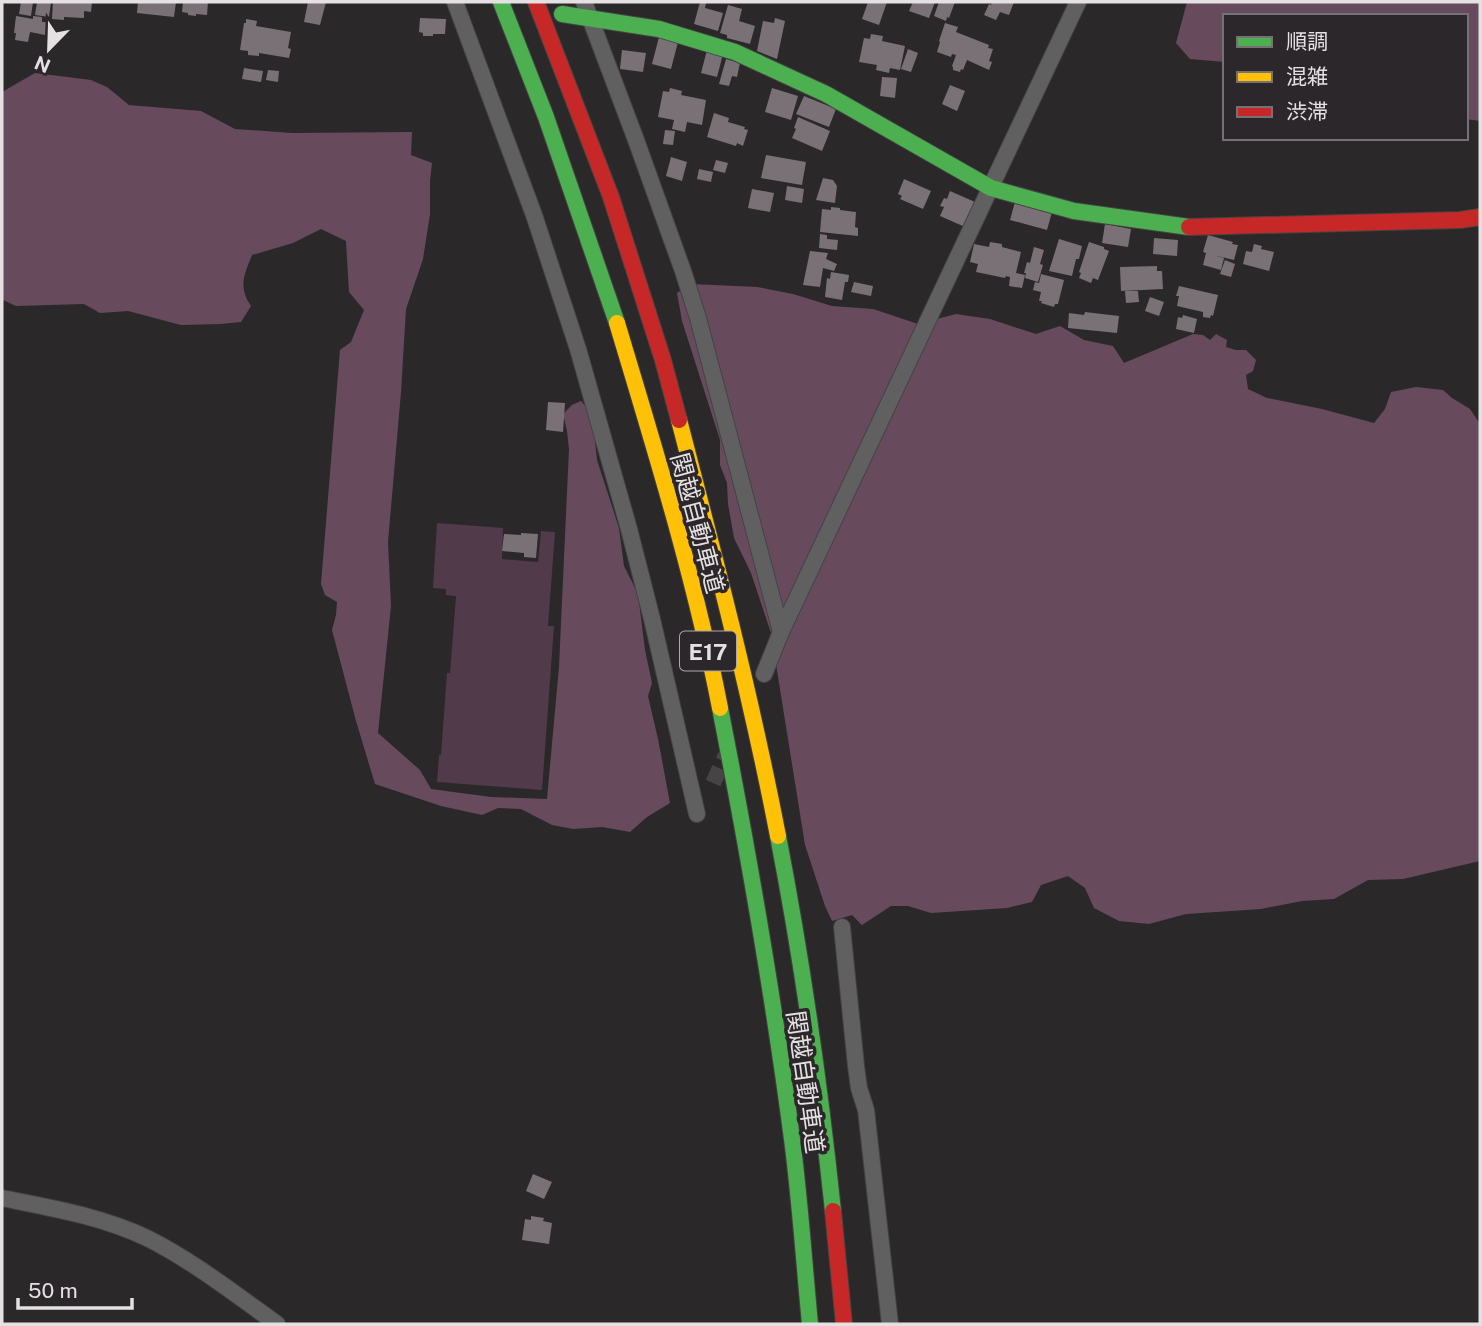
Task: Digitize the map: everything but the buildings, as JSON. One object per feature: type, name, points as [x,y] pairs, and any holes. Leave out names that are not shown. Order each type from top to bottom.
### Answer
[{"type":"main road","name":"関越自動車道","points":[[501,2],[546,117],[610,299],[662,475],[710,656],[748,849],[767,965],[792,1140],[810,1324]]},
{"type":"main road","name":"関越自動車道","points":[[536,2],[611,197],[663,360],[733,627],[767,778],[792,909],[811,1030],[844,1324]]},
{"type":"main road","points":[[562,14],[659,29],[735,52],[826,94],[991,188],[1074,211],[1195,228],[1460,220],[1480,217]]},
{"type":"street","points":[[454,2],[534,215],[586,373],[652,619],[697,814]]},
{"type":"street","points":[[584,2],[698,318],[781,632]]},
{"type":"street","points":[[764,674],[781,632],[1077,2]]},
{"type":"street","points":[[842,927],[856,1066],[866,1110],[890,1324]]},
{"type":"street","points":[[2,1198],[102,1221],[146,1238],[193,1265],[277,1324]]},
{"type":"shaded area","points":[[1187,2],[1480,2],[1480,121],[1468,119],[1468,14],[1223,14],[1223,62],[1190,59],[1176,43]]},
{"type":"shaded area","points":[[35,73],[91,80],[107,87],[129,105],[201,111],[235,129],[292,133],[412,132],[411,155],[432,163],[430,214],[423,259],[406,309],[388,542],[391,606],[378,733],[420,770],[431,789],[491,797],[547,799],[559,667],[569,449],[563,414],[581,401],[590,411],[597,460],[619,528],[624,566],[638,594],[652,683],[648,696],[670,803],[647,817],[630,832],[602,827],[573,829],[552,825],[521,809],[498,808],[482,815],[441,806],[375,784],[332,630],[337,602],[325,595],[321,584],[340,350],[351,342],[364,310],[349,292],[346,241],[321,229],[293,243],[252,255],[243,287],[251,306],[241,322],[181,325],[128,311],[100,313],[84,304],[16,306],[3,300],[2,92]]},
{"type":"shaded area","points":[[691,284],[757,287],[832,306],[873,309],[918,324],[956,314],[990,319],[1036,334],[1060,326],[1084,340],[1113,346],[1124,363],[1193,334],[1203,335],[1210,340],[1216,334],[1227,340],[1226,347],[1246,350],[1256,360],[1253,371],[1246,375],[1248,389],[1267,398],[1374,423],[1385,409],[1391,392],[1416,387],[1443,390],[1470,409],[1480,424],[1480,861],[1403,879],[1368,880],[1334,899],[1302,901],[1261,909],[1186,914],[1149,924],[1119,921],[1094,908],[1085,888],[1068,876],[1041,885],[1032,902],[1007,908],[931,913],[908,906],[891,906],[862,925],[852,915],[832,921],[805,845],[771,633],[751,573],[734,538],[727,483],[720,465],[720,440],[682,321],[677,293]]},
{"type":"shaded area","points":[[437,523],[503,528],[502,559],[538,562],[541,531],[555,532],[548,626],[554,626],[542,790],[437,782],[456,596],[446,595],[446,589],[433,588]]},
{"type":"tunnel","points":[[713,783],[726,755]]},
{"type":"traffic: fast","points":[[501,2],[546,117],[617,323]]},
{"type":"traffic: fast","points":[[562,14],[659,29],[735,52],[826,94],[991,188],[1074,211],[1189,227]]},
{"type":"traffic: fast","points":[[720,708],[785,1085],[810,1324]]},
{"type":"traffic: fast","points":[[778,836],[810,1023],[833,1211]]},
{"type":"traffic: slow","points":[[617,323],[686,563],[720,708]]},
{"type":"traffic: slow","points":[[679,420],[744,679],[778,836]]},
{"type":"traffic: jam","points":[[536,2],[611,197],[663,360],[679,420]]},
{"type":"traffic: jam","points":[[1189,227],[1460,220],[1480,217]]},
{"type":"traffic: jam","points":[[833,1211],[844,1324]]}]
